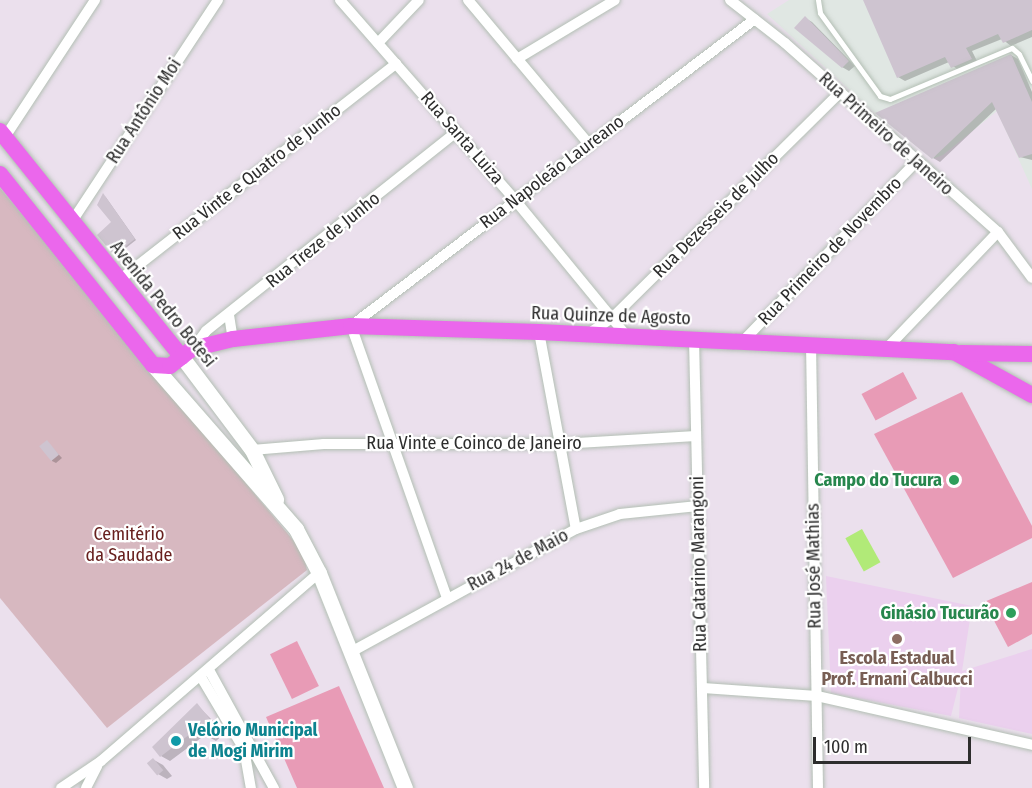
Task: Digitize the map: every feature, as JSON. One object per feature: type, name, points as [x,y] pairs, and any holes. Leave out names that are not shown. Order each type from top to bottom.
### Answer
[{"type":"main road","name":"Avenida Pedro Botesi","points":[[2,134],[118,281],[187,353],[252,450],[282,512]]},
{"type":"main road","name":"Avenida Pedro Botesi","points":[[0,174],[237,466],[296,529],[319,573],[405,788]]},
{"type":"main road","points":[[61,248],[70,223]]},
{"type":"main road","name":"Rua Quinze de Agosto","points":[[153,365],[170,366],[187,353],[233,339],[351,326],[744,340],[954,352],[1031,388]]},
{"type":"main road","points":[[954,352],[1032,354]]},
{"type":"street","points":[[2,134],[95,0]]},
{"type":"street","name":"Rua Antônio Moi","points":[[70,223],[218,0]]},
{"type":"street","name":"Rua Santa Luiza","points":[[340,0],[515,200],[626,335]]},
{"type":"street","points":[[378,43],[419,0]]},
{"type":"street","points":[[468,0],[590,144]]},
{"type":"street","points":[[517,59],[597,4],[615,0]]},
{"type":"street","name":"Rua Primeiro de Janeiro","points":[[730,0],[840,92],[916,162],[998,232],[1032,278]]},
{"type":"street","name":"Rua Napoleão Laureano","points":[[351,326],[756,20]]},
{"type":"street","name":"Rua Vinte e Quatro de Junho","points":[[118,281],[396,64]]},
{"type":"street","name":"Rua Dezesseis de Julho","points":[[588,334],[612,318],[840,92]]},
{"type":"street","name":"Rua Treze de Junho","points":[[187,353],[206,331],[229,315],[456,132]]},
{"type":"street","name":"Rua Primeiro de Novembro","points":[[744,340],[916,162]]},
{"type":"street","points":[[888,347],[998,232]]},
{"type":"street","points":[[229,315],[233,339]]},
{"type":"street","points":[[351,326],[447,598]]},
{"type":"street","points":[[539,332],[576,529]]},
{"type":"street","name":"Rua Catarino Marangoni","points":[[694,339],[704,788]]},
{"type":"street","name":"Rua José Mathias","points":[[811,343],[818,788]]},
{"type":"street","name":"Rua Vinte e Coinco de Janeiro","points":[[252,450],[391,443],[560,444],[696,436]]},
{"type":"street","name":"Rua 24 de Maio","points":[[351,652],[576,529],[620,514],[698,506]]},
{"type":"street","points":[[62,788],[101,761],[319,573]]},
{"type":"street","points":[[205,673],[244,749],[251,788]]},
{"type":"street","points":[[205,673],[274,788]]},
{"type":"street","points":[[703,688],[817,696],[1032,745]]},
{"type":"street","points":[[86,788],[101,761]]},
{"type":"lane","points":[[818,0],[820,13],[880,96],[890,99],[1012,48],[1019,54],[1032,79]]},
{"type":"shaded area","points":[[789,0],[1032,0],[1032,189],[997,111],[943,155],[932,159],[875,113],[767,14]]},
{"type":"shaded area","points":[[903,372],[917,398],[876,421],[862,394]]},
{"type":"shaded area","name":"Campo do Tucura","points":[[962,392],[1032,526],[1032,538],[953,578],[874,434]]},
{"type":"shaded area","points":[[862,529],[880,562],[864,571],[845,538]]},
{"type":"shaded area","name":"Escola Estadual Prof. Ernani Calbucci","points":[[826,576],[972,606],[962,671],[1032,649],[1032,734],[959,718],[961,676],[951,716],[831,693]]},
{"type":"shaded area","name":"Ginásio Tucurão","points":[[1032,582],[1032,634],[1008,647],[984,602]]},
{"type":"shaded area","points":[[297,641],[319,686],[292,699],[270,654]]},
{"type":"shaded area","points":[[339,686],[384,788],[297,788],[266,717]]},
{"type":"green space","name":"Cemitério da Saudade","points":[[0,188],[303,552],[307,570],[107,728],[0,598]]},
{"type":"building","points":[[863,0],[1032,0],[1032,30],[1003,43],[998,34],[966,48],[972,59],[951,68],[945,57],[897,78]]},
{"type":"building","points":[[805,16],[849,61],[842,68],[794,28]]},
{"type":"building","points":[[1011,54],[1032,102],[1032,154],[1019,158],[992,102],[932,159],[875,113]]},
{"type":"building","points":[[103,193],[135,239],[114,255],[97,235],[111,222],[97,205]]},
{"type":"building","points":[[47,440],[59,455],[51,461],[39,446]]},
{"type":"building","name":"Velório Municipal de Mogi Mirim","points":[[197,703],[217,728],[205,737],[198,728],[160,757],[152,747]]},
{"type":"building","points":[[153,758],[163,770],[157,775],[147,763]]},
{"type":"place","name":"Campo do Tucura","points":[[954,480]]},
{"type":"place","name":"Ginásio Tucurão","points":[[1011,613]]},
{"type":"place","name":"Escola Estadual Prof. Ernani Calbucci","points":[[897,639]]},
{"type":"place","name":"Velório Municipal de Mogi Mirim","points":[[176,741]]}]
